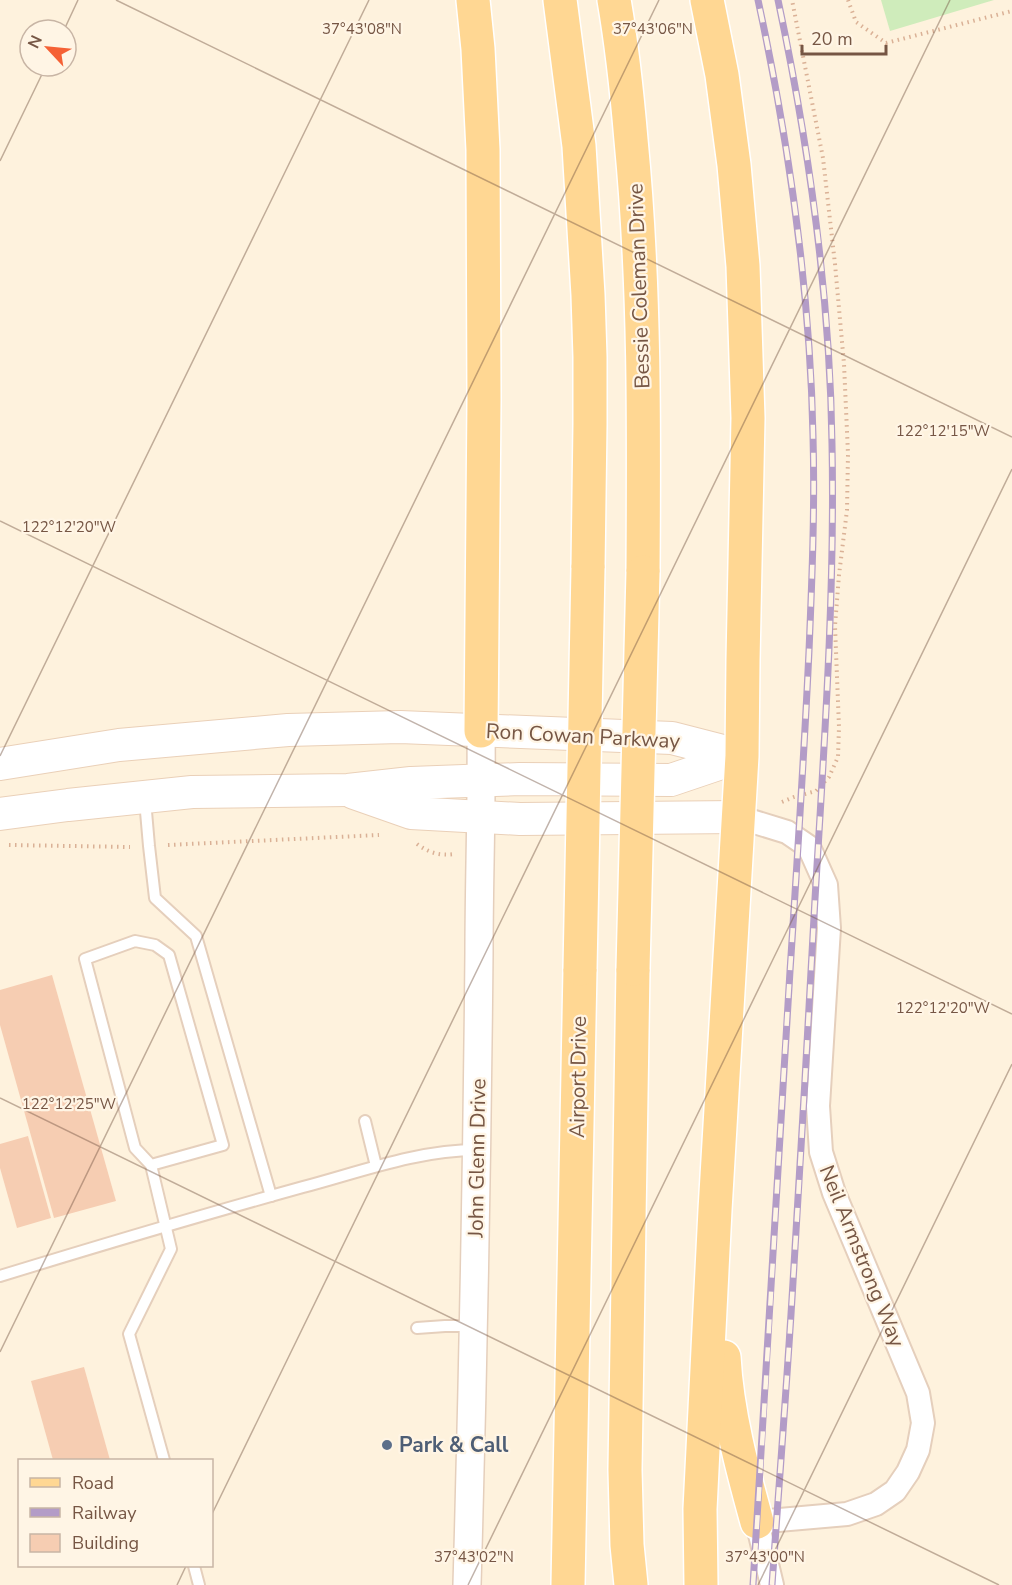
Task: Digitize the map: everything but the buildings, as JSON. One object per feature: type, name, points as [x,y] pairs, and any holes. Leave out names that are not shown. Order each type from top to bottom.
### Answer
[{"type":"main road","points":[[473,0],[483,150],[484,400],[481,731]]},
{"type":"main road","name":"Airport Drive","points":[[560,0],[579,146],[590,368],[568,1585]]},
{"type":"main road","name":"Bessie Coleman Drive","points":[[614,0],[635,177],[640,263],[644,423],[625,1460],[627,1545],[631,1585]]},
{"type":"main road","points":[[701,1585],[700,1509],[742,756],[748,418],[743,266],[734,165],[722,75],[707,0]]},
{"type":"main road","name":"Ron Cowan Parkway","points":[[0,764],[119,745],[288,730],[400,727],[672,738],[742,756]]},
{"type":"main road","name":"Ron Cowan Parkway","points":[[0,814],[192,792],[348,790],[411,783],[520,779],[671,780],[742,756]]},
{"type":"main road","points":[[348,790],[411,813],[520,819],[738,817]]},
{"type":"main road","points":[[715,1209],[725,1383],[738,1453],[757,1522]]},
{"type":"street","name":"John Glenn Drive","points":[[467,1585],[477,1150],[482,816],[481,731]]},
{"type":"street","name":"Neil Armstrong Way","points":[[738,817],[787,832],[809,847],[826,885],[829,928],[818,1106],[821,1152],[834,1193],[918,1393],[923,1423],[918,1450],[908,1472],[895,1491],[876,1504],[847,1514],[757,1522]]},
{"type":"street","points":[[757,1522],[772,1585]]},
{"type":"lane","points":[[145,797],[155,898],[196,936],[271,1196]]},
{"type":"lane","points":[[151,1165],[223,1144],[169,955],[155,945],[135,940],[85,959],[135,1148],[151,1165],[171,1249],[129,1334],[163,1459]]},
{"type":"lane","points":[[365,1120],[376,1166]]},
{"type":"lane","points":[[0,1276],[376,1166],[453,1150],[477,1150]]},
{"type":"lane","points":[[417,1328],[474,1326]]},
{"type":"lane","points":[[194,1567],[199,1585]]},
{"type":"path","points":[[792,0],[823,158],[844,364],[848,454],[848,510],[835,627],[838,757],[829,777],[816,791],[794,797]]},
{"type":"path","points":[[848,0],[856,22],[886,43],[1012,11]]},
{"type":"path","points":[[5,845],[115,848],[380,835]]},
{"type":"path","points":[[409,838],[428,851],[444,855]]},
{"type":"green space","points":[[881,0],[994,0],[890,31]]},
{"type":"railway","points":[[753,1585],[805,731],[814,489],[808,326],[796,216],[779,108],[758,0]]},
{"type":"railway","points":[[772,1585],[791,1320],[825,728],[832,557],[832,444],[822,276],[808,165],[778,0]]},
{"type":"place","name":"Park & Call","points":[[387,1445]]}]
